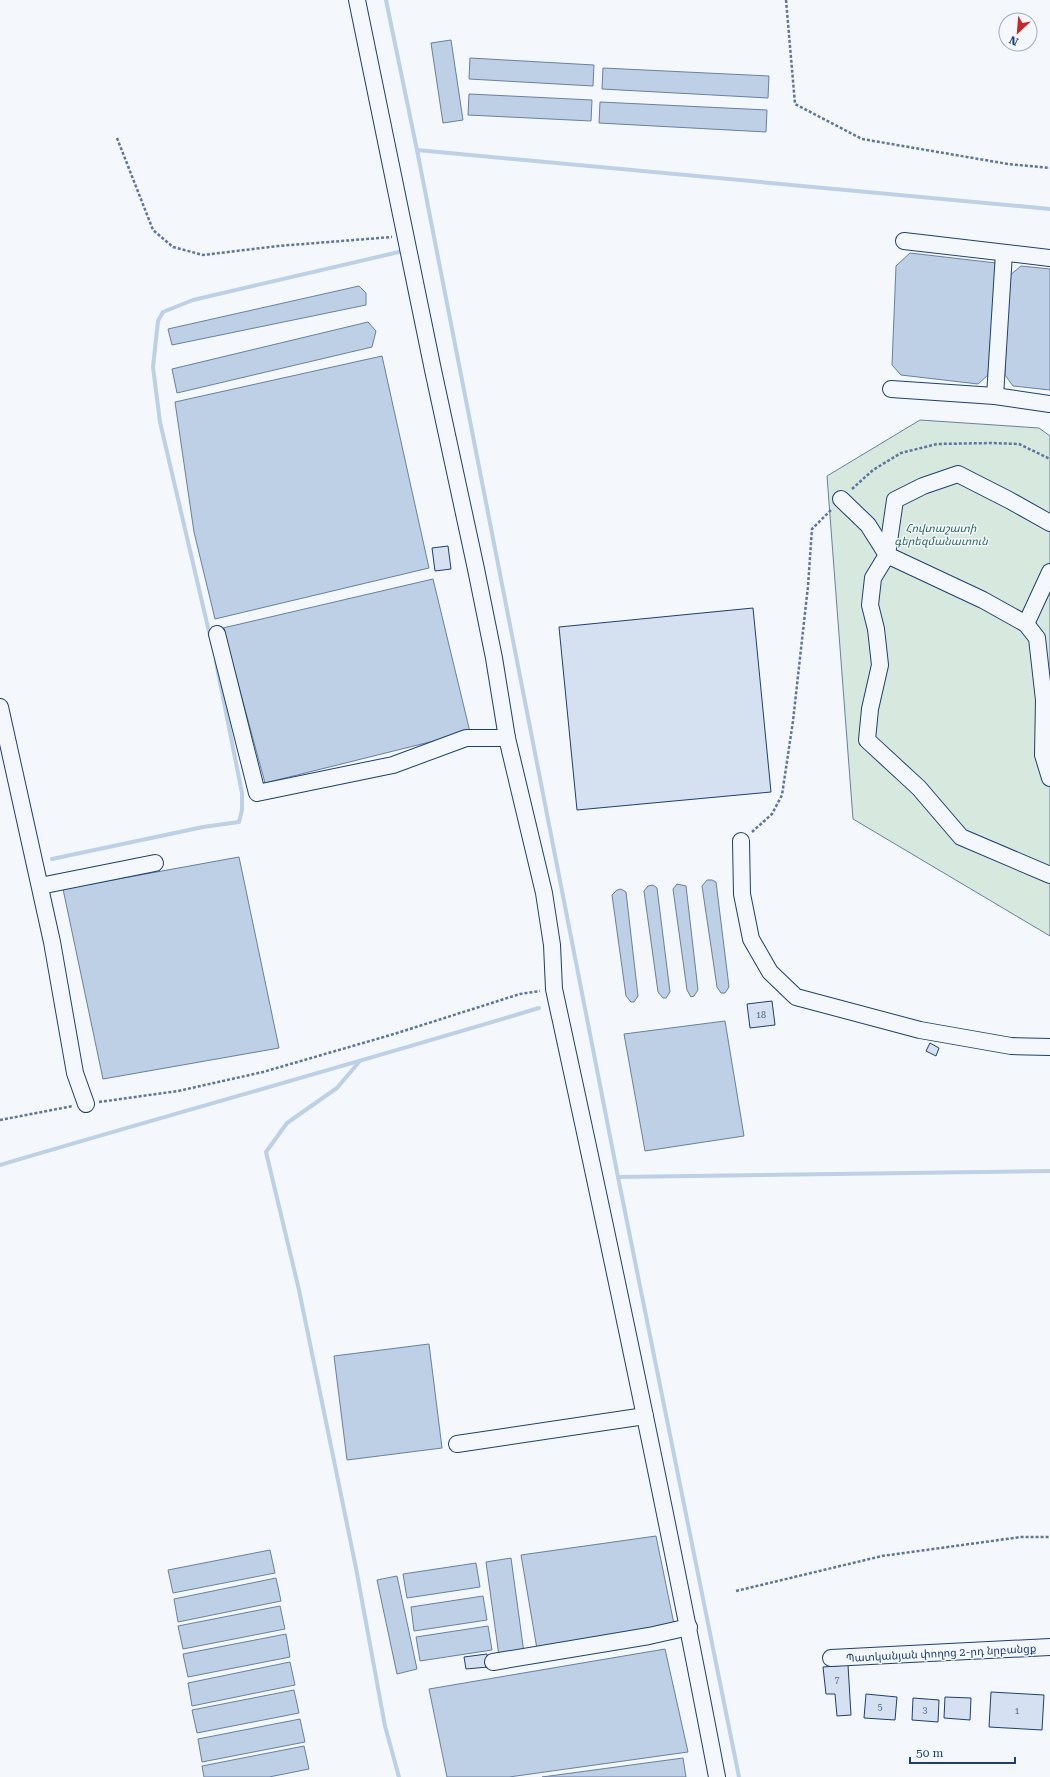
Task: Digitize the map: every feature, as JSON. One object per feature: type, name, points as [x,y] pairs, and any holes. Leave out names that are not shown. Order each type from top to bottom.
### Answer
[{"type":"street","points":[[358,0],[492,650],[507,738],[544,893],[552,945],[554,989],[689,1627],[718,1777]]},
{"type":"street","points":[[904,241],[1050,258]]},
{"type":"street","points":[[995,396],[1004,252]]},
{"type":"street","points":[[891,389],[995,396],[1050,404]]},
{"type":"street","points":[[1050,523],[958,474],[923,486],[895,500],[887,554],[873,578],[870,605],[876,629],[880,665],[870,709],[868,740],[919,788],[961,837],[1050,876]]},
{"type":"street","points":[[841,499],[868,525],[887,554],[983,600],[1026,624],[1037,638],[1044,700],[1043,755],[1050,778]]},
{"type":"street","points":[[1026,624],[1050,572]]},
{"type":"street","points":[[217,634],[257,793],[393,765],[466,738],[507,738]]},
{"type":"street","points":[[0,707],[52,942],[75,1073],[86,1104]]},
{"type":"street","points":[[741,841],[742,894],[751,939],[770,972],[796,997],[920,1030],[1011,1046],[1050,1047]]},
{"type":"street","points":[[40,886],[155,863]]},
{"type":"street","points":[[457,1444],[645,1416]]},
{"type":"street","points":[[493,1662],[649,1636],[689,1627]]},
{"type":"street","name":"Պատկանյան փողոց 2-րդ նրբանցք","points":[[831,1658],[1050,1647]]},
{"type":"path","points":[[786,0],[795,104],[862,139],[1008,164],[1050,168]]},
{"type":"path","points":[[117,138],[153,230],[173,247],[203,255],[271,247],[406,236]]},
{"type":"path","points":[[741,841],[772,814],[782,795],[800,661],[812,529],[841,499],[873,470],[901,453],[936,444],[1019,444],[1050,459]]},
{"type":"path","points":[[0,1120],[86,1104],[178,1092],[263,1072],[394,1034],[520,994],[554,989]]},
{"type":"path","points":[[736,1591],[882,1556],[1021,1538],[1050,1537]]},
{"type":"green space","name":"Հովտաշատի գերեզմանատուն","points":[[920,420],[1039,428],[1050,436],[1050,936],[853,819],[827,476]]},
{"type":"water","points":[[451,40],[463,120],[443,123],[431,43]]},
{"type":"water","points":[[470,58],[594,65],[593,86],[469,79]]},
{"type":"water","points":[[603,68],[769,76],[768,98],[602,89]]},
{"type":"water","points":[[469,94],[592,100],[591,121],[468,115]]},
{"type":"water","points":[[600,102],[767,110],[766,132],[599,123]]},
{"type":"water","points":[[910,253],[996,263],[988,375],[978,384],[901,375],[892,365],[896,266]]},
{"type":"water","points":[[1021,266],[1050,269],[1050,390],[1013,386],[1005,375],[1009,276]]},
{"type":"water","points":[[359,286],[366,293],[366,305],[172,345],[168,329]]},
{"type":"water","points":[[368,322],[376,331],[372,347],[177,393],[172,369]]},
{"type":"water","points":[[382,356],[429,568],[215,619],[194,532],[175,402]]},
{"type":"water","points":[[433,579],[470,732],[265,783],[223,628]]},
{"type":"water","points":[[239,857],[279,1048],[103,1079],[63,889]]},
{"type":"water","points":[[707,880],[716,882],[729,987],[725,993],[721,993],[717,987],[702,886]]},
{"type":"water","points":[[677,884],[686,886],[698,990],[694,996],[691,997],[687,990],[673,889]]},
{"type":"water","points":[[653,885],[657,888],[670,992],[666,998],[663,998],[658,992],[644,891],[648,886]]},
{"type":"water","points":[[621,889],[626,892],[638,996],[634,1002],[631,1002],[626,996],[612,895],[617,890]]},
{"type":"water","points":[[725,1021],[744,1136],[645,1151],[624,1034]]},
{"type":"water","points":[[429,1344],[442,1448],[347,1460],[334,1356]]},
{"type":"water","points":[[656,1536],[674,1624],[537,1649],[521,1555]]},
{"type":"water","points":[[270,1550],[275,1573],[173,1593],[168,1570]]},
{"type":"water","points":[[511,1558],[524,1653],[499,1656],[486,1562]]},
{"type":"water","points":[[476,1563],[480,1587],[407,1598],[403,1574]]},
{"type":"water","points":[[397,1576],[417,1669],[397,1674],[377,1580]]},
{"type":"water","points":[[276,1578],[281,1601],[178,1622],[174,1599]]},
{"type":"water","points":[[483,1596],[487,1620],[414,1631],[411,1607]]},
{"type":"water","points":[[280,1606],[285,1629],[183,1649],[178,1626]]},
{"type":"water","points":[[488,1626],[492,1650],[420,1661],[416,1637]]},
{"type":"water","points":[[286,1634],[290,1657],[188,1677],[183,1654]]},
{"type":"water","points":[[665,1649],[688,1752],[509,1777],[447,1777],[429,1689]]},
{"type":"water","points":[[290,1662],[295,1685],[192,1706],[188,1683]]},
{"type":"water","points":[[294,1690],[299,1713],[197,1733],[192,1710]]},
{"type":"water","points":[[300,1719],[305,1742],[202,1762],[198,1739]]},
{"type":"water","points":[[304,1746],[309,1769],[269,1777],[204,1777],[202,1766]]},
{"type":"water","points":[[683,1758],[686,1777],[542,1777]]},
{"type":"building","points":[[448,546],[451,569],[435,571],[432,548]]},
{"type":"building","points":[[753,608],[771,792],[577,810],[559,627]]},
{"type":"building","points":[[772,1001],[775,1025],[750,1028],[747,1004]]},
{"type":"building","points":[[930,1043],[939,1048],[936,1056],[926,1051]]},
{"type":"building","points":[[487,1654],[488,1667],[466,1669],[464,1657]]},
{"type":"building","points":[[848,1665],[851,1715],[837,1716],[835,1694],[826,1694],[823,1667]]},
{"type":"building","points":[[991,1692],[1044,1695],[1042,1730],[989,1727]]},
{"type":"building","points":[[866,1694],[897,1697],[895,1720],[864,1718]]},
{"type":"building","points":[[945,1697],[971,1698],[970,1720],[944,1718]]},
{"type":"building","points":[[913,1698],[939,1700],[938,1722],[912,1720]]},
{"type":"waterway","points":[[386,0],[417,150],[618,1177],[739,1777]]},
{"type":"waterway","points":[[417,150],[1050,209]]},
{"type":"waterway","points":[[210,636],[160,422],[153,367],[158,321],[163,312],[193,300],[399,252]]},
{"type":"waterway","points":[[52,859],[203,827],[239,822],[242,810],[242,793],[216,662]]},
{"type":"waterway","points":[[0,1165],[539,1008]]},
{"type":"waterway","points":[[359,1062],[337,1088],[287,1123],[266,1152],[299,1290],[356,1568],[385,1726],[399,1777]]},
{"type":"waterway","points":[[618,1177],[1050,1171]]}]
